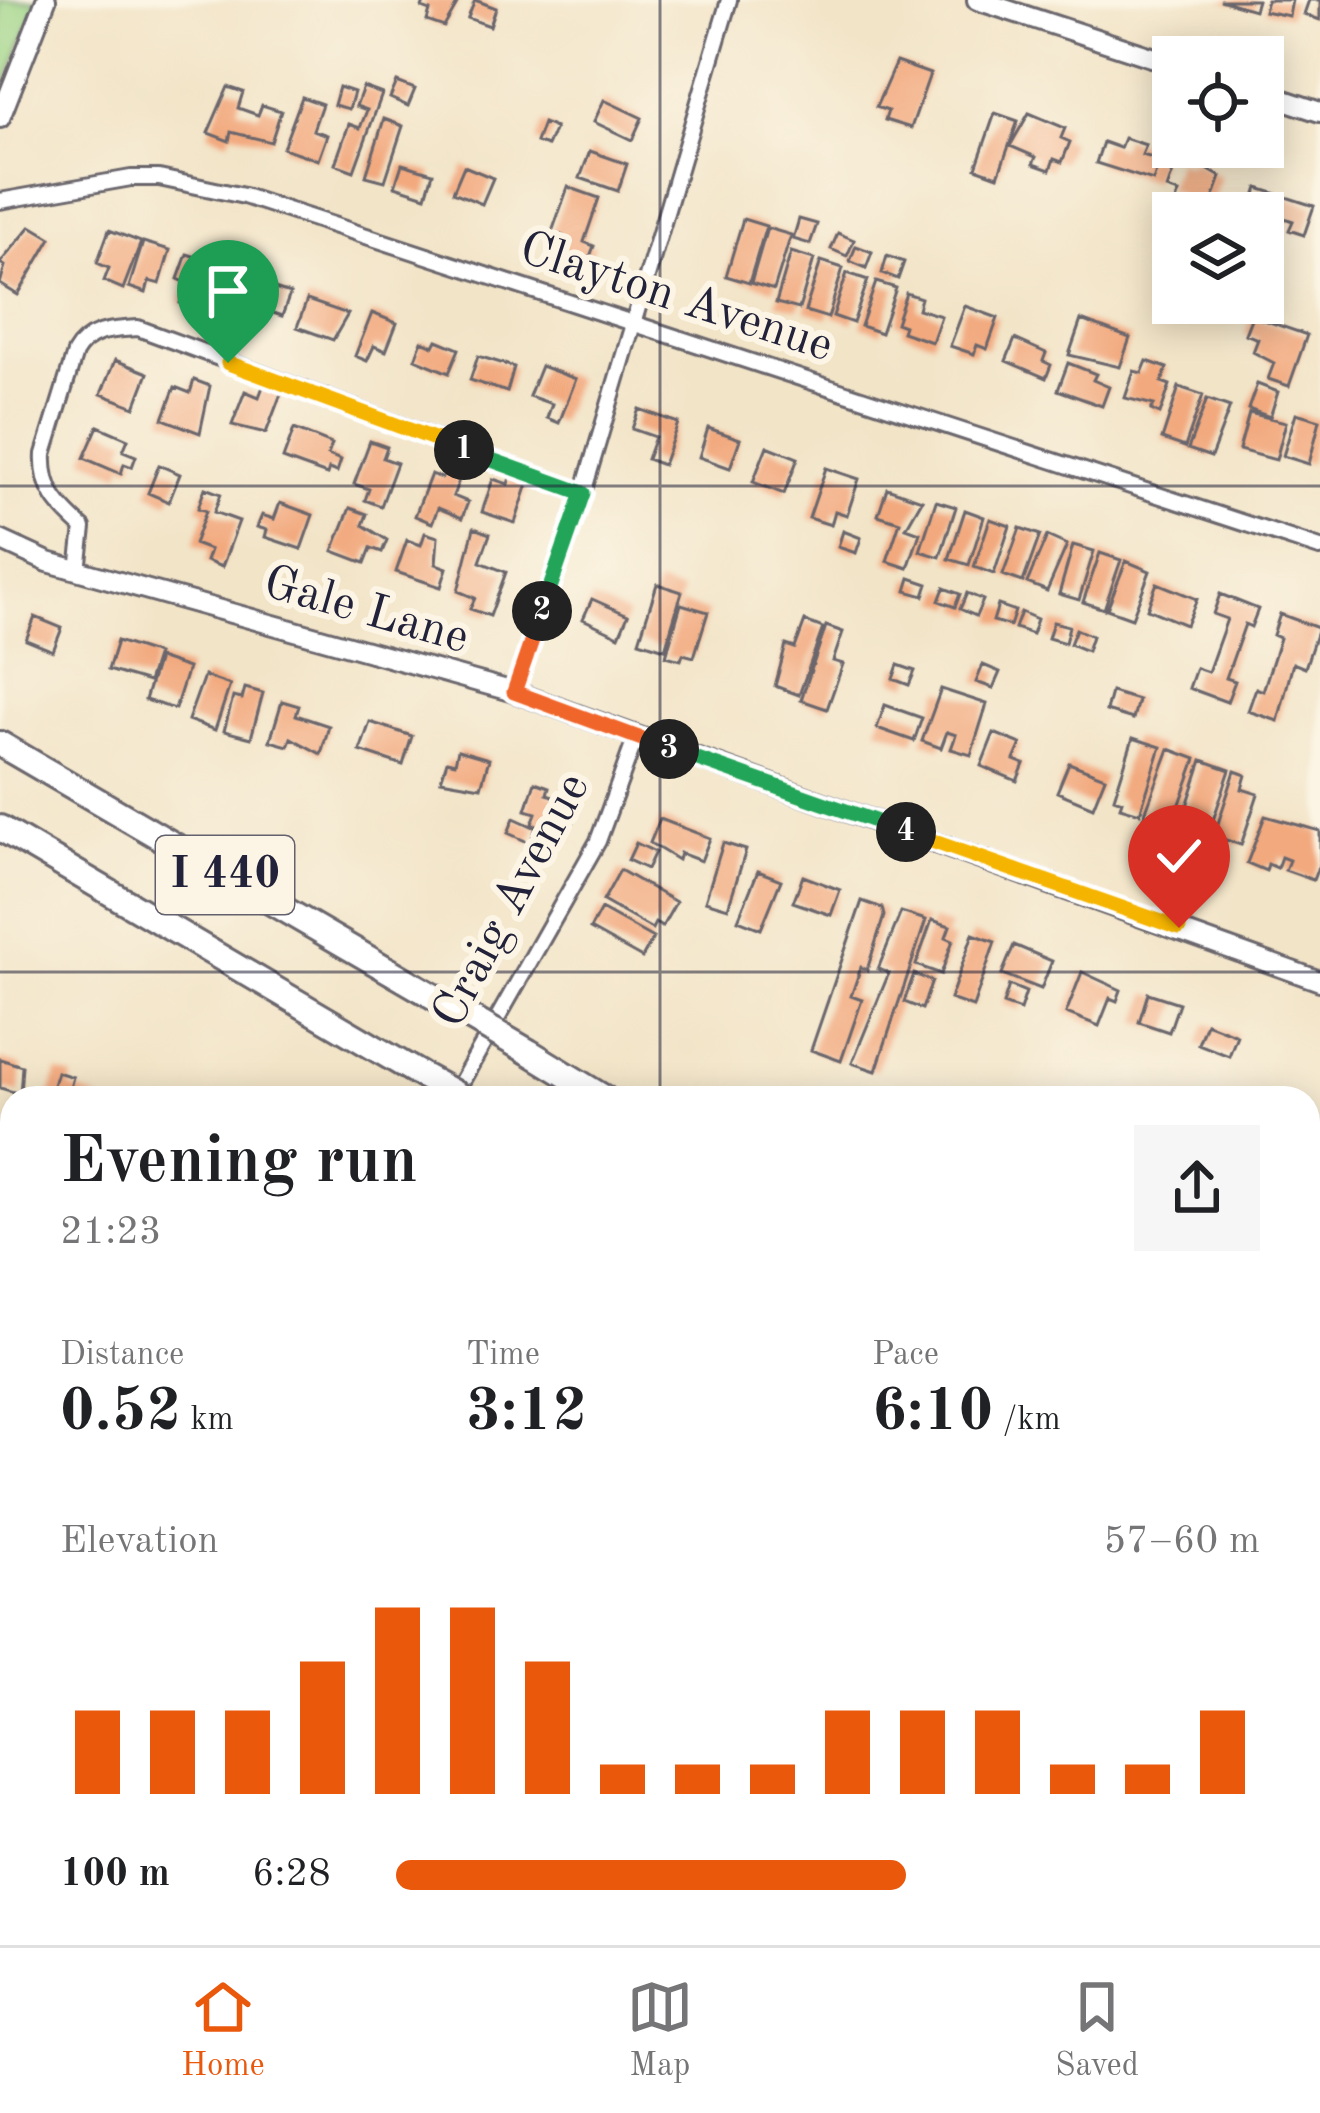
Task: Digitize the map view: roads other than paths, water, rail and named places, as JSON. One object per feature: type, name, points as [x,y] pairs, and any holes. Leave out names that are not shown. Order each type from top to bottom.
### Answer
[{"type":"highway","name":"I 440","points":[[0,744],[584,1086]]},
{"type":"highway","name":"I 440","points":[[0,828],[441,1086]]},
{"type":"street","points":[[0,118],[46,0]]},
{"type":"street","points":[[514,692],[583,493],[729,0]]},
{"type":"street","points":[[976,0],[1152,57]]},
{"type":"street","points":[[1284,101],[1320,112]]},
{"type":"street","name":"Clayton Avenue","points":[[0,201],[131,178],[244,196],[1320,548]]},
{"type":"street","points":[[78,570],[83,528],[54,503],[43,472],[49,433],[83,339],[138,328],[583,493]]},
{"type":"street","name":"Gale Lane","points":[[0,540],[78,570],[514,692],[1320,982]]},
{"type":"street","name":"Craig Avenue","points":[[459,1086],[598,842],[635,737]]}]
